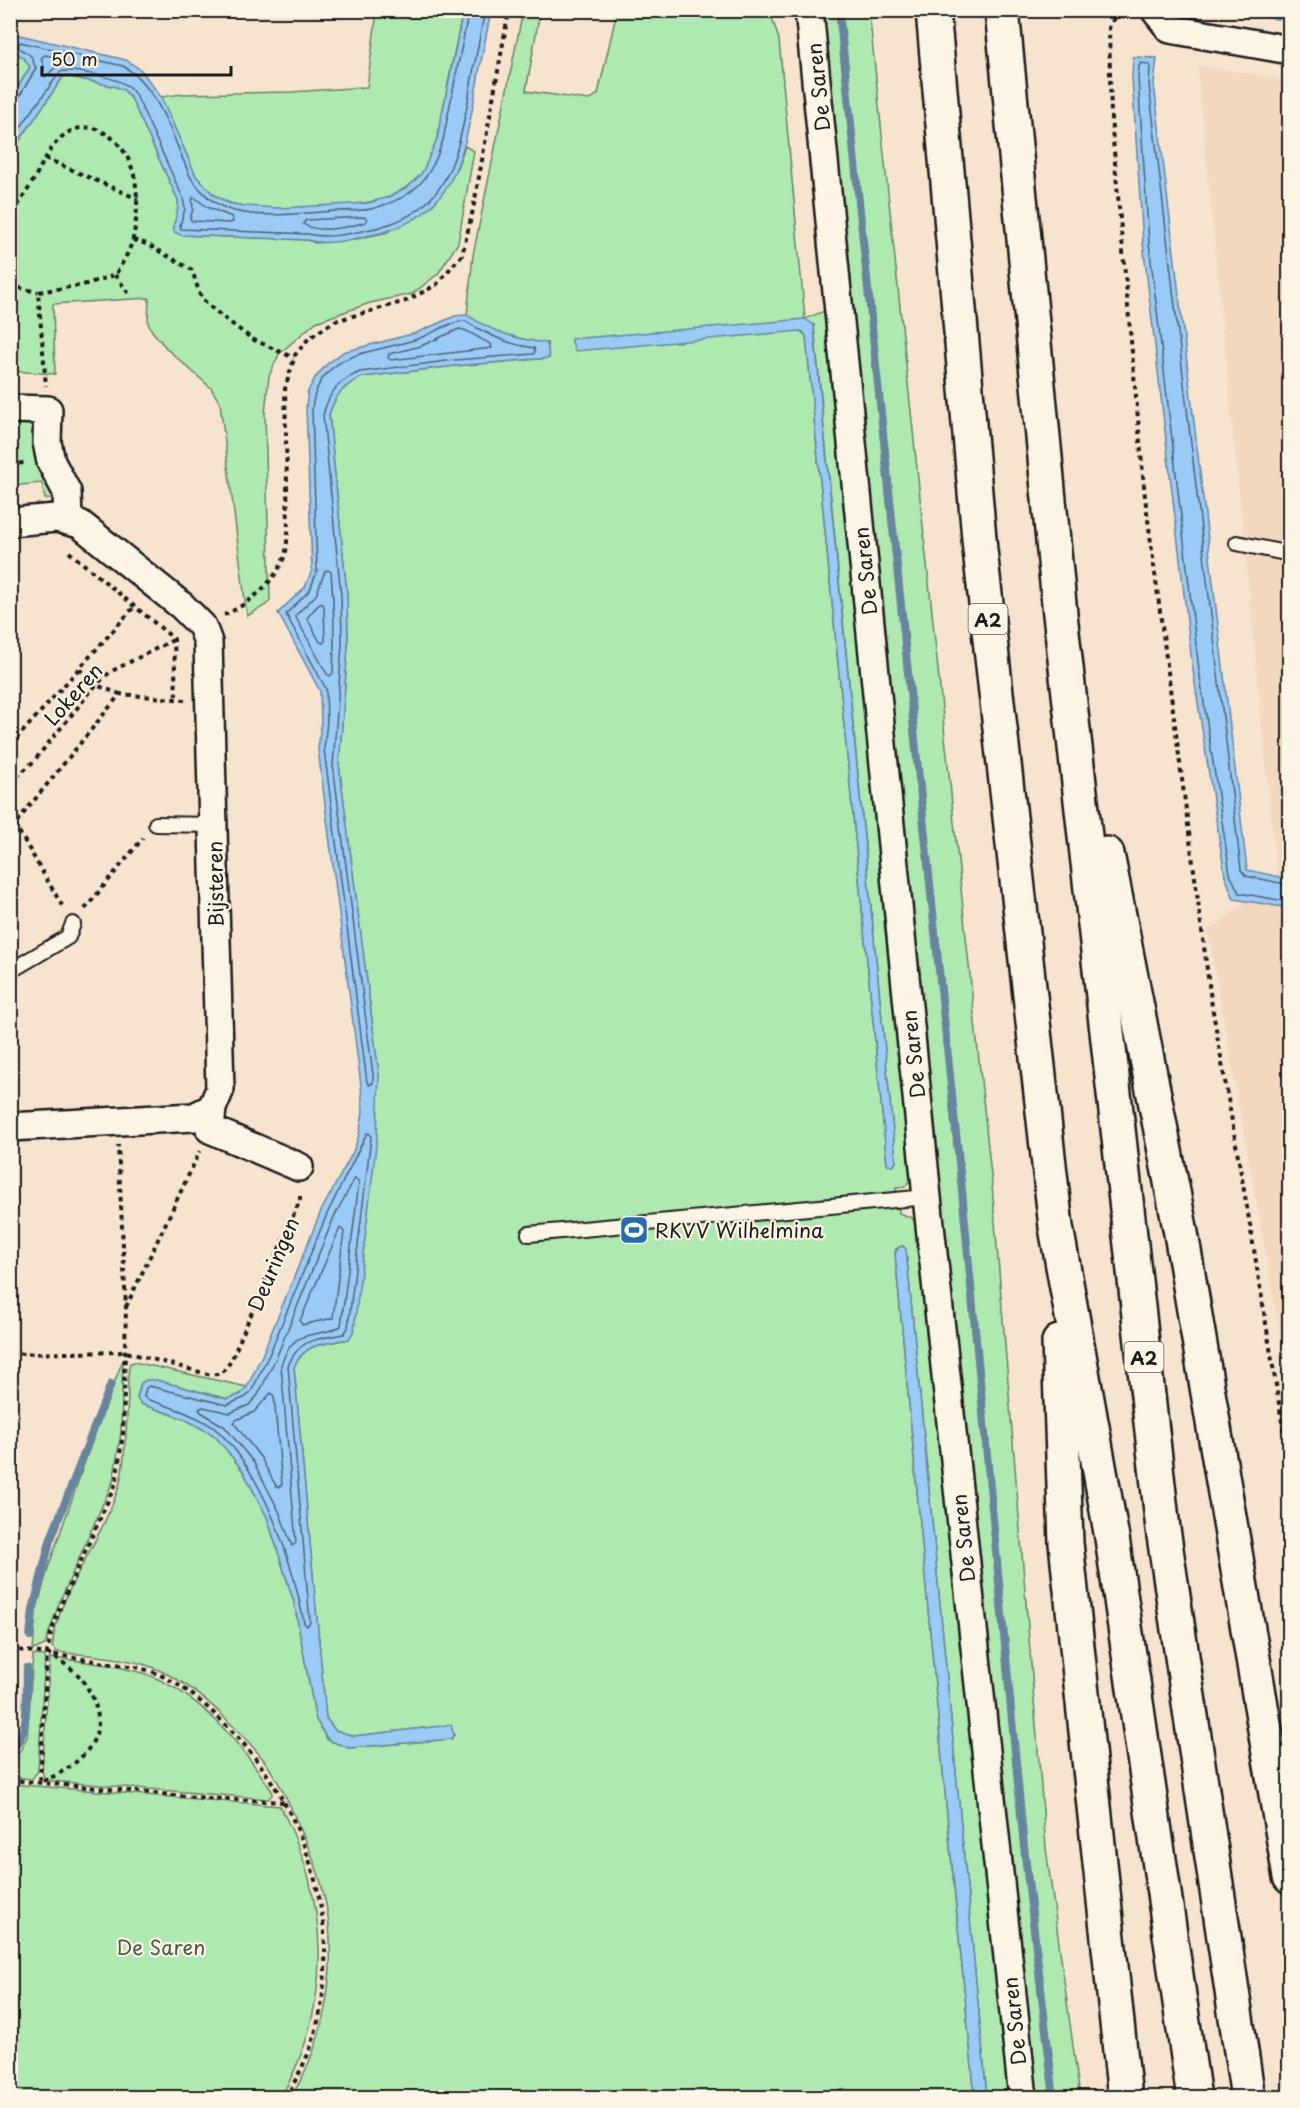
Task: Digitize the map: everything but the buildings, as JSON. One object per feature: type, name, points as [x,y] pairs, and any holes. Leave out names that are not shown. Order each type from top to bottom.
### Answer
[{"type":"highway","name":"A2","points":[[933,10],[980,550],[1056,1227],[1112,1538],[1194,2097]]},
{"type":"highway","name":"A2","points":[[1002,10],[1060,614],[1163,1529],[1248,2097]]},
{"type":"highway","name":"A2","points":[[1060,614],[1181,1233],[1290,1877]]},
{"type":"highway","name":"A2","points":[[1056,1227],[1066,1543],[1125,2097]]},
{"type":"street","name":"De Saren","points":[[809,10],[927,1197],[1023,2097]]},
{"type":"street","points":[[1155,10],[1170,29],[1290,50]]},
{"type":"street","points":[[10,409],[48,410],[47,442],[51,462],[67,492],[68,520]]},
{"type":"street","points":[[10,522],[56,518],[80,524],[182,606],[202,626]]},
{"type":"street","name":"Bijsteren","points":[[202,626],[208,642],[220,1089],[211,1119]]},
{"type":"street","points":[[10,1127],[117,1120],[194,1117],[211,1119],[299,1167]]},
{"type":"lane","points":[[1237,543],[1290,555]]},
{"type":"lane","points":[[156,824],[213,825]]},
{"type":"lane","points":[[10,971],[68,937],[73,924]]},
{"type":"lane","points":[[529,1234],[927,1197]]},
{"type":"path","points":[[133,240],[147,244],[192,270],[201,298],[215,311],[252,339],[294,358],[309,338],[335,321],[406,302],[436,285],[462,255],[473,210],[509,10]]},
{"type":"path","points":[[1118,10],[1109,28],[1111,118],[1145,496],[1211,1000],[1290,1471]]},
{"type":"path","points":[[10,212],[30,189],[55,143],[67,133],[80,127],[99,129],[115,138],[129,159],[136,177],[138,199],[133,240],[115,275],[83,285],[38,292],[10,286]]},
{"type":"path","points":[[45,158],[138,199]]},
{"type":"path","points":[[115,275],[129,295]]},
{"type":"path","points":[[38,292],[48,410]]},
{"type":"path","name":"Lokeren","points":[[10,783],[33,762],[96,685],[110,672],[237,610],[260,591],[276,573],[286,552],[288,532],[285,389],[294,358]]},
{"type":"path","points":[[66,549],[174,639],[176,699]]},
{"type":"path","points":[[10,746],[134,607],[153,582]]},
{"type":"path","points":[[79,669],[96,685],[120,694],[210,702]]},
{"type":"path","points":[[13,825],[120,694]]},
{"type":"path","points":[[10,816],[13,825],[73,924],[156,824]]},
{"type":"path","points":[[126,1308],[211,1119]]},
{"type":"path","points":[[40,1782],[47,1653],[51,1633],[61,1605],[116,1483],[123,1433],[126,1308],[117,1120]]},
{"type":"path","name":"Deuringen","points":[[10,1354],[126,1352],[210,1375],[222,1373],[231,1361],[300,1200],[299,1167]]},
{"type":"path","points":[[10,1649],[137,1668],[158,1674],[183,1688],[210,1710],[262,1766],[284,1802],[305,1850],[318,1890],[324,1926],[326,1958],[322,1999],[313,2040],[298,2076],[286,2097]]},
{"type":"path","points":[[40,1782],[74,1765],[95,1736],[99,1720],[83,1681],[71,1668],[47,1653]]},
{"type":"path","points":[[10,1780],[207,1798],[284,1802]]},
{"type":"shaded area","points":[[1197,65],[1289,80],[1289,1385],[1208,932],[1277,877]]},
{"type":"green space","points":[[377,11],[463,11],[438,136],[432,155],[419,177],[398,193],[376,201],[308,208],[240,205],[227,202],[210,191],[196,176],[161,97],[182,94],[291,92],[367,87]]},
{"type":"green space","name":"RKVV Wilhelmina","points":[[523,11],[540,11],[526,91],[589,100],[598,94],[617,11],[770,11],[779,40],[805,319],[829,309],[913,1176],[905,1187],[896,1188],[899,1213],[912,1218],[916,1223],[1011,2097],[987,2097],[906,1249],[903,1246],[896,1249],[895,1253],[975,2097],[291,2097],[304,2074],[322,2023],[330,1968],[330,1940],[327,1913],[317,1869],[275,1776],[249,1742],[214,1708],[180,1681],[150,1666],[111,1658],[58,1652],[52,1647],[63,1605],[112,1507],[119,1486],[125,1443],[128,1372],[130,1363],[134,1362],[247,1387],[241,1394],[228,1399],[156,1380],[141,1383],[137,1398],[141,1404],[185,1419],[216,1436],[243,1471],[267,1517],[294,1602],[316,1720],[328,1740],[349,1748],[451,1739],[454,1735],[450,1725],[354,1736],[335,1730],[326,1718],[294,1367],[310,1348],[349,1339],[379,1075],[339,764],[348,645],[347,594],[329,415],[341,392],[362,377],[549,358],[547,343],[505,334],[467,315],[473,255]],"holes":[[[805,320],[814,325],[896,1162],[893,1166],[887,1164],[806,336],[800,331],[572,340]]]},
{"type":"green space","points":[[819,11],[869,11],[992,1185],[1046,1848],[1080,2097],[1032,2097]]},
{"type":"green space","points":[[11,50],[23,56],[30,67],[11,99]]},
{"type":"green space","points":[[63,77],[117,87],[124,90],[131,98],[178,200],[180,208],[173,227],[181,235],[308,240],[315,243],[356,239],[388,232],[455,173],[465,146],[474,151],[458,243],[438,274],[412,294],[370,303],[316,322],[279,354],[269,376],[265,413],[270,601],[247,616],[220,403],[211,388],[167,349],[152,331],[148,323],[149,298],[53,304],[55,374],[11,371],[11,153]]},
{"type":"green space","points":[[36,421],[56,497],[45,499],[42,483],[11,486],[10,422]]},
{"type":"green space","points":[[123,1360],[121,1433],[113,1481],[58,1606],[45,1645],[33,1650],[36,1612],[48,1568]]},
{"type":"green space","points":[[33,1655],[45,1656],[38,1771],[32,1779],[11,1777],[11,1758],[20,1751],[27,1737]]},
{"type":"green space","points":[[50,1658],[90,1662],[135,1671],[158,1679],[176,1689],[208,1713],[236,1742],[261,1774],[272,1791],[272,1795],[268,1799],[51,1781],[44,1777],[42,1771]]},
{"type":"green space","name":"De Saren","points":[[10,1784],[280,1806],[297,1842],[309,1878],[316,1915],[319,1952],[317,1989],[310,2026],[298,2062],[281,2097],[11,2097]]},
{"type":"water","points":[[463,11],[491,11],[463,150],[445,190],[432,205],[416,218],[394,229],[329,242],[181,235],[174,232],[178,200],[131,98],[124,90],[117,87],[67,76],[63,77],[11,153],[11,99],[30,67],[23,57],[11,50],[11,33],[126,60],[141,70],[161,97],[196,176],[214,195],[228,203],[279,208],[368,203],[389,197],[409,186],[422,173],[437,139]]},
{"type":"water","points":[[1230,11],[1289,11],[1289,22],[1281,20]]},
{"type":"water","points":[[1133,57],[1157,58],[1154,84],[1247,870],[1289,879],[1289,908],[1234,899],[1225,876],[1193,671],[1143,243],[1132,78]]},
{"type":"water","points":[[467,315],[505,334],[547,343],[549,358],[362,377],[341,392],[329,415],[347,594],[348,645],[339,764],[379,1075],[377,1138],[354,1330],[349,1339],[310,1348],[298,1359],[294,1367],[326,1718],[335,1730],[354,1736],[451,1725],[454,1735],[451,1739],[349,1748],[328,1740],[316,1720],[294,1602],[267,1517],[243,1471],[215,1436],[185,1419],[141,1404],[137,1398],[141,1383],[146,1380],[156,1380],[227,1399],[241,1394],[247,1387],[321,1211],[353,1152],[359,1135],[363,1112],[361,1085],[318,749],[321,721],[320,691],[278,613],[305,587],[312,570],[306,407],[308,391],[315,378],[327,364],[343,352],[416,333],[455,316]]},
{"type":"water","points":[[805,319],[814,325],[896,1162],[893,1166],[887,1164],[806,336],[800,331],[575,351],[571,339]]},
{"type":"water","points":[[903,1246],[906,1249],[987,2097],[975,2097],[950,1846],[895,1253],[899,1247]]},
{"type":"waterway","points":[[839,10],[962,1191],[1024,1847],[1054,2098]]},
{"type":"waterway","points":[[30,1636],[33,1610],[50,1541],[111,1384]]},
{"type":"waterway","points":[[10,1751],[17,1744],[24,1725],[27,1668]]},
{"type":"place","name":"RKVV Wilhelmina","points":[[634,1230]]}]
